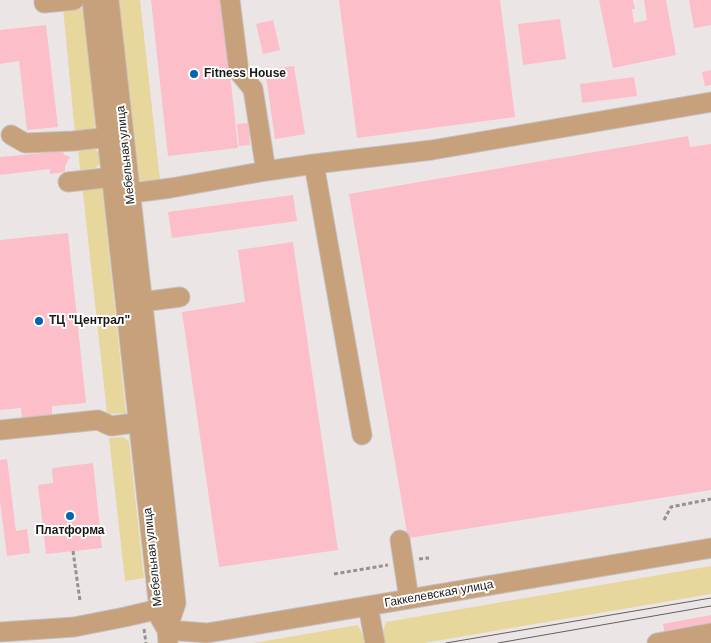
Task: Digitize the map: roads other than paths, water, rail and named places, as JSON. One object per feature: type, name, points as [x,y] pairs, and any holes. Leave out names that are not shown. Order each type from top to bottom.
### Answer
[{"type":"street","points":[[44,2],[74,0]]},
{"type":"street","name":"Мебельная улица","points":[[92,0],[116,136]]},
{"type":"street","name":"Мебельная улица","points":[[109,0],[116,136],[147,421],[176,603],[168,637]]},
{"type":"street","points":[[230,0],[239,72],[253,89],[266,171]]},
{"type":"street","points":[[122,195],[314,164],[432,150],[711,102]]},
{"type":"street","points":[[11,135],[25,144],[116,136]]},
{"type":"street","points":[[314,164],[362,435]]},
{"type":"street","points":[[68,182],[120,176]]},
{"type":"street","name":"Мебельная улица","points":[[122,195],[142,302],[147,421],[159,609],[160,618],[168,637]]},
{"type":"street","points":[[142,302],[180,297]]},
{"type":"street","points":[[0,430],[98,420],[111,426],[147,421]]},
{"type":"street","points":[[400,540],[409,599]]},
{"type":"street","name":"Гаккелевская улица","points":[[168,637],[207,633],[339,603],[368,606],[409,599],[433,586],[669,547],[711,548]]},
{"type":"street","points":[[368,606],[375,643]]},
{"type":"street","points":[[0,632],[74,627],[159,609]]},
{"type":"street","points":[[657,643],[711,633]]},
{"type":"tram line","points":[[446,643],[711,598]]},
{"type":"tram line","points":[[498,643],[711,606]]},
{"type":"place","name":"Fitness House","points":[[194,74]]},
{"type":"place","name":"ТЦ \"Централ\"","points":[[39,321]]},
{"type":"place","name":"Платформа","points":[[70,516]]}]
